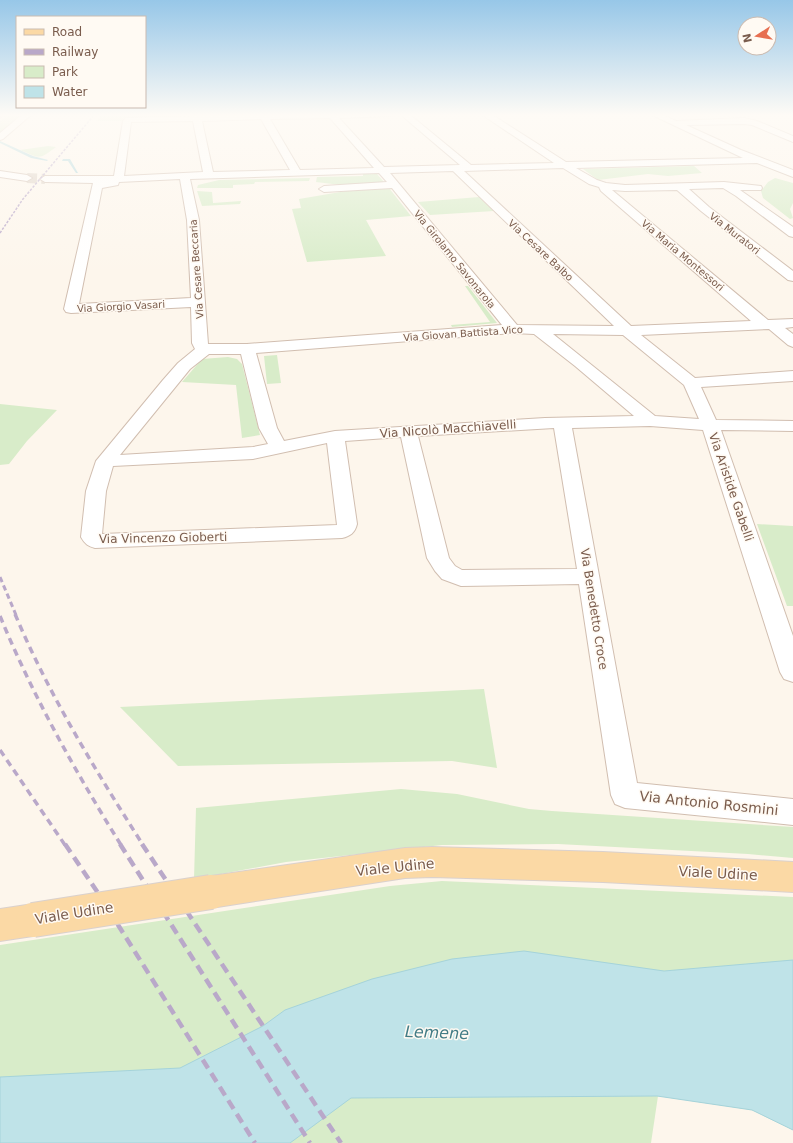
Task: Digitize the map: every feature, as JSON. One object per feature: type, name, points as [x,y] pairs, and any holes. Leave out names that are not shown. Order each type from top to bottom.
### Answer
[{"type":"main road","name":"Viale Udine","points":[[0,925],[405,863],[432,862],[603,867],[793,877]]},
{"type":"street","points":[[119,176],[120,167]]},
{"type":"street","points":[[45,180],[75,181],[149,179],[186,181],[213,177],[210,167]]},
{"type":"street","points":[[293,167],[296,172]]},
{"type":"street","name":"Via Girolamo Savonarola","points":[[380,167],[513,328]]},
{"type":"street","points":[[212,174],[490,167]]},
{"type":"street","points":[[568,167],[593,182],[605,186],[625,188],[724,185],[757,188]]},
{"type":"street","points":[[765,167],[770,174],[793,181]]},
{"type":"street","name":"Via Cesare Balbo","points":[[455,168],[627,331]]},
{"type":"street","points":[[757,188],[770,174],[793,170]]},
{"type":"street","points":[[0,174],[27,178]]},
{"type":"street","points":[[770,174],[793,174]]},
{"type":"street","points":[[63,175],[86,177],[142,175],[149,179]]},
{"type":"street","name":"Via Giorgio Vasari","points":[[149,179],[138,182],[97,185],[71,309],[198,302]]},
{"type":"street","name":"Via Cesare Beccaria","points":[[186,181],[193,220],[200,344],[204,349]]},
{"type":"street","points":[[324,189],[395,185]]},
{"type":"street","points":[[724,185],[740,194],[793,232]]},
{"type":"street","name":"Via Maria Montessori","points":[[605,186],[604,187],[609,192],[768,324],[793,342]]},
{"type":"street","name":"Via Muratori","points":[[680,187],[704,209],[793,278]]},
{"type":"street","points":[[757,188],[759,199],[765,205],[793,224]]},
{"type":"street","name":"Via Giovan Battista Vico","points":[[204,349],[247,349],[513,328],[627,331],[793,323]]},
{"type":"street","points":[[537,329],[581,363],[650,421]]},
{"type":"street","name":"Via Aristide Gabelli","points":[[627,331],[691,382],[710,425],[793,671]]},
{"type":"street","name":"Via Vincenzo Gioberti","points":[[204,349],[184,366],[105,461],[96,491],[91,537],[95,541],[342,531],[346,528],[347,524],[335,436]]},
{"type":"street","points":[[247,349],[268,428],[279,446]]},
{"type":"street","points":[[691,382],[793,376]]},
{"type":"street","name":"Via Nicolò Macchiavelli","points":[[105,461],[253,453],[279,446],[335,436],[562,423],[650,421],[710,425],[793,426]]},
{"type":"street","name":"Via Benedetto Croce","points":[[562,423],[625,795]]},
{"type":"street","points":[[408,431],[438,558],[445,570],[453,576],[461,578],[589,576]]},
{"type":"street","name":"Via Antonio Rosmini","points":[[625,795],[793,812]]},
{"type":"green space","points":[[696,167],[702,173],[668,176],[648,174],[598,180],[583,169]]},
{"type":"green space","points":[[363,173],[376,173],[384,182],[349,186],[316,182],[317,177],[363,176]]},
{"type":"green space","points":[[310,178],[309,181],[255,182],[254,184],[233,185],[233,188],[197,188],[198,185],[219,180]]},
{"type":"green space","points":[[775,178],[793,183],[793,203],[790,209],[793,218],[790,219],[763,198],[761,191],[768,182]]},
{"type":"green space","points":[[389,188],[411,216],[366,220],[386,256],[307,262],[292,209],[301,208],[299,199],[358,189]]},
{"type":"green space","points":[[197,191],[212,192],[213,203],[241,201],[240,204],[202,206]]},
{"type":"green space","points":[[479,197],[494,211],[430,215],[418,202]]},
{"type":"green space","points":[[465,286],[468,286],[497,323],[452,327],[451,325],[490,322]]},
{"type":"green space","points":[[277,355],[281,383],[267,384],[264,356]]},
{"type":"green space","points":[[228,357],[237,359],[242,364],[260,435],[242,438],[236,385],[182,382],[202,359]]},
{"type":"green space","points":[[0,404],[57,410],[27,441],[9,464],[0,465]]},
{"type":"green space","points":[[757,524],[793,526],[793,606],[787,606]]},
{"type":"green space","points":[[484,689],[497,768],[452,761],[178,766],[120,707]]},
{"type":"green space","points":[[401,789],[457,794],[529,809],[793,827],[793,858],[748,854],[558,844],[442,845],[286,862],[194,879],[196,808]]},
{"type":"green space","points":[[442,881],[793,897],[793,1130],[752,1110],[658,1096],[651,1143],[0,1143],[0,945],[390,886]]},
{"type":"water","name":"Lemene","points":[[524,951],[664,971],[793,960],[793,1130],[752,1110],[657,1096],[351,1098],[290,1143],[0,1143],[0,1077],[180,1068],[263,1026],[285,1010],[372,979],[452,959]]},
{"type":"waterway","points":[[74,167],[77,172]]},
{"type":"tunnel","points":[[27,178],[45,179]]},
{"type":"railway","points":[[0,233],[23,199],[50,167]]},
{"type":"railway","points":[[0,577],[16,615]]},
{"type":"railway","points":[[15,614],[28,644],[74,732],[143,845]]},
{"type":"railway","points":[[0,616],[26,675],[56,733],[87,789],[121,845]]},
{"type":"railway","points":[[0,750],[65,845]]},
{"type":"railway","points":[[65,844],[98,893],[255,1143]]},
{"type":"railway","points":[[120,844],[310,1143]]},
{"type":"railway","points":[[142,844],[341,1143]]}]
